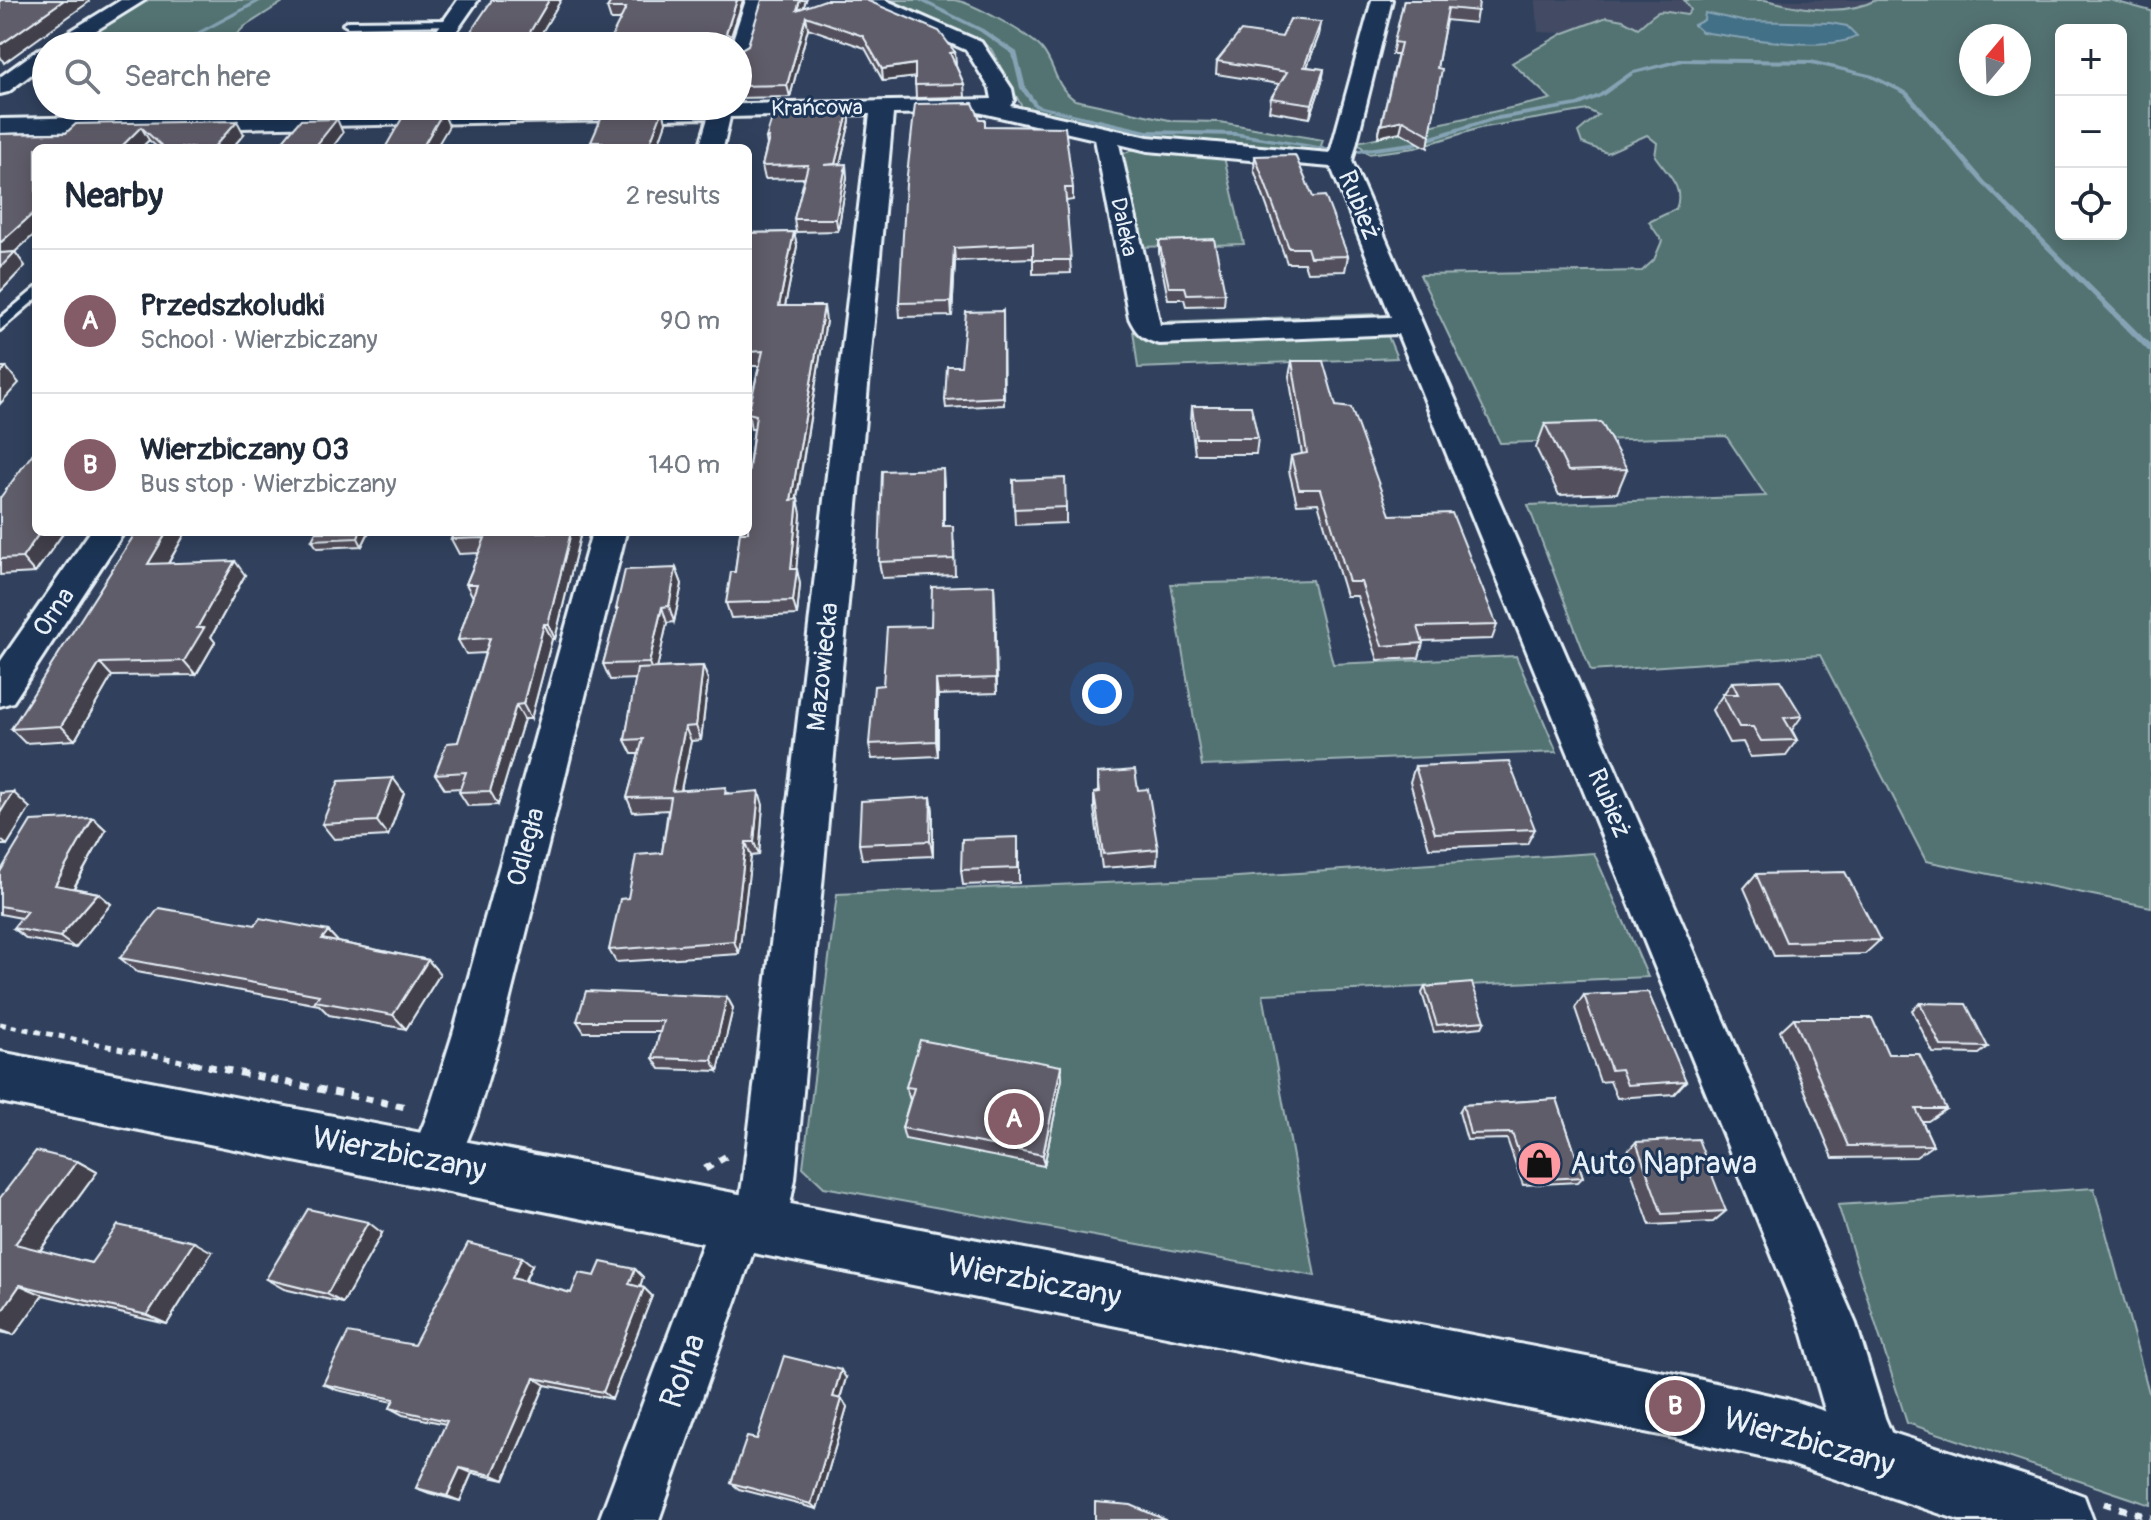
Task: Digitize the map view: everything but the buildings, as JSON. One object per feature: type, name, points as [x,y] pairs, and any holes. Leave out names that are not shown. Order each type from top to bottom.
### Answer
[{"type":"street","points":[[80,32],[135,0]]},
{"type":"street","points":[[446,32],[468,0]]},
{"type":"street","points":[[746,32],[756,0]]},
{"type":"street","points":[[869,0],[974,46],[1001,89],[1003,100],[996,108]]},
{"type":"street","points":[[1340,156],[1382,0]]},
{"type":"street","points":[[0,87],[32,63]]},
{"type":"street","name":"Mazowiecka","points":[[748,1224],[769,1179],[882,107]]},
{"type":"street","name":"Krańcowa","points":[[752,108],[996,108],[1148,144],[1340,156]]},
{"type":"street","name":"Krańcowa","points":[[0,126],[166,120]]},
{"type":"street","points":[[371,138],[383,120]]},
{"type":"street","points":[[712,144],[719,120]]},
{"type":"street","name":"Daleka","points":[[1106,136],[1143,318],[1149,330],[1159,335],[1409,325]]},
{"type":"street","name":"Rubież","points":[[1340,156],[1828,1324],[1858,1424],[1873,1458]]},
{"type":"street","name":"Orna","points":[[0,692],[104,536]]},
{"type":"street","name":"Odległa","points":[[434,1160],[452,1116],[477,1034],[608,536]]},
{"type":"street","name":"Wierzbiczany","points":[[0,1077],[1675,1406],[1787,1431],[2060,1520]]},
{"type":"street","name":"Rolna","points":[[629,1520],[748,1224]]},
{"type":"lane","points":[[348,24],[453,23]]},
{"type":"lane","points":[[0,326],[32,296]]},
{"type":"shaded area","points":[[1536,0],[1684,0],[1691,11],[1687,15],[1665,11],[1638,28],[1601,21],[1564,33],[1538,32]]},
{"type":"shaded area","points":[[1764,0],[1876,0],[1858,6],[1820,9],[1780,6]]},
{"type":"shaded area","points":[[1705,13],[1742,21],[1830,23],[1847,26],[1857,36],[1844,41],[1805,44],[1702,32],[1694,25],[1704,20]]},
{"type":"green space","points":[[147,0],[286,0],[239,32],[93,32]]},
{"type":"green space","points":[[891,0],[954,0],[1000,20],[1042,49],[1063,89],[1075,100],[1174,121],[1220,122],[1323,140],[1319,152],[1149,139],[1023,109],[991,49]]},
{"type":"green space","points":[[1684,0],[1765,0],[1836,10],[1876,0],[2110,0],[2151,11],[2151,907],[1926,861],[1820,655],[1591,671],[1528,505],[1766,496],[1726,436],[1500,443],[1420,275],[1642,271],[1654,260],[1662,241],[1649,222],[1676,209],[1678,201],[1673,181],[1655,156],[1657,143],[1647,135],[1607,153],[1582,143],[1578,132],[1598,115],[1588,110],[1480,128],[1415,148],[1368,154],[1357,142],[1551,99],[1512,63],[1564,33],[1607,17],[1623,20],[1638,28],[1655,13],[1687,15],[1691,10]]},
{"type":"green space","points":[[1138,148],[1224,157],[1244,244],[1140,247],[1119,155]]},
{"type":"green space","points":[[1379,314],[1397,358],[1138,368],[1132,323]]},
{"type":"green space","points":[[1312,580],[1333,664],[1516,656],[1557,752],[1202,766],[1171,584]]},
{"type":"green space","points":[[1594,853],[1648,977],[1263,994],[1315,1276],[824,1187],[803,1167],[837,894],[1223,878]]},
{"type":"green space","points":[[2094,1188],[2151,1400],[2151,1505],[1907,1423],[1838,1205]]},
{"type":"waterway","points":[[200,32],[261,0]]},
{"type":"waterway","points":[[920,0],[981,30],[1015,53],[1023,88],[1036,106],[1147,132],[1235,134],[1327,148]]},
{"type":"waterway","points":[[1359,151],[1413,144],[1492,119],[1578,105],[1601,95],[1632,73],[1683,60],[1811,62],[1871,76],[1906,93],[1983,182],[2151,349]]},
{"type":"place","name":"Przedszkoludki","points":[[1014,1119]]},
{"type":"place","name":"Auto Naprawa","points":[[1539,1164]]},
{"type":"place","name":"Wierzbiczany 03","points":[[1675,1406]]}]
